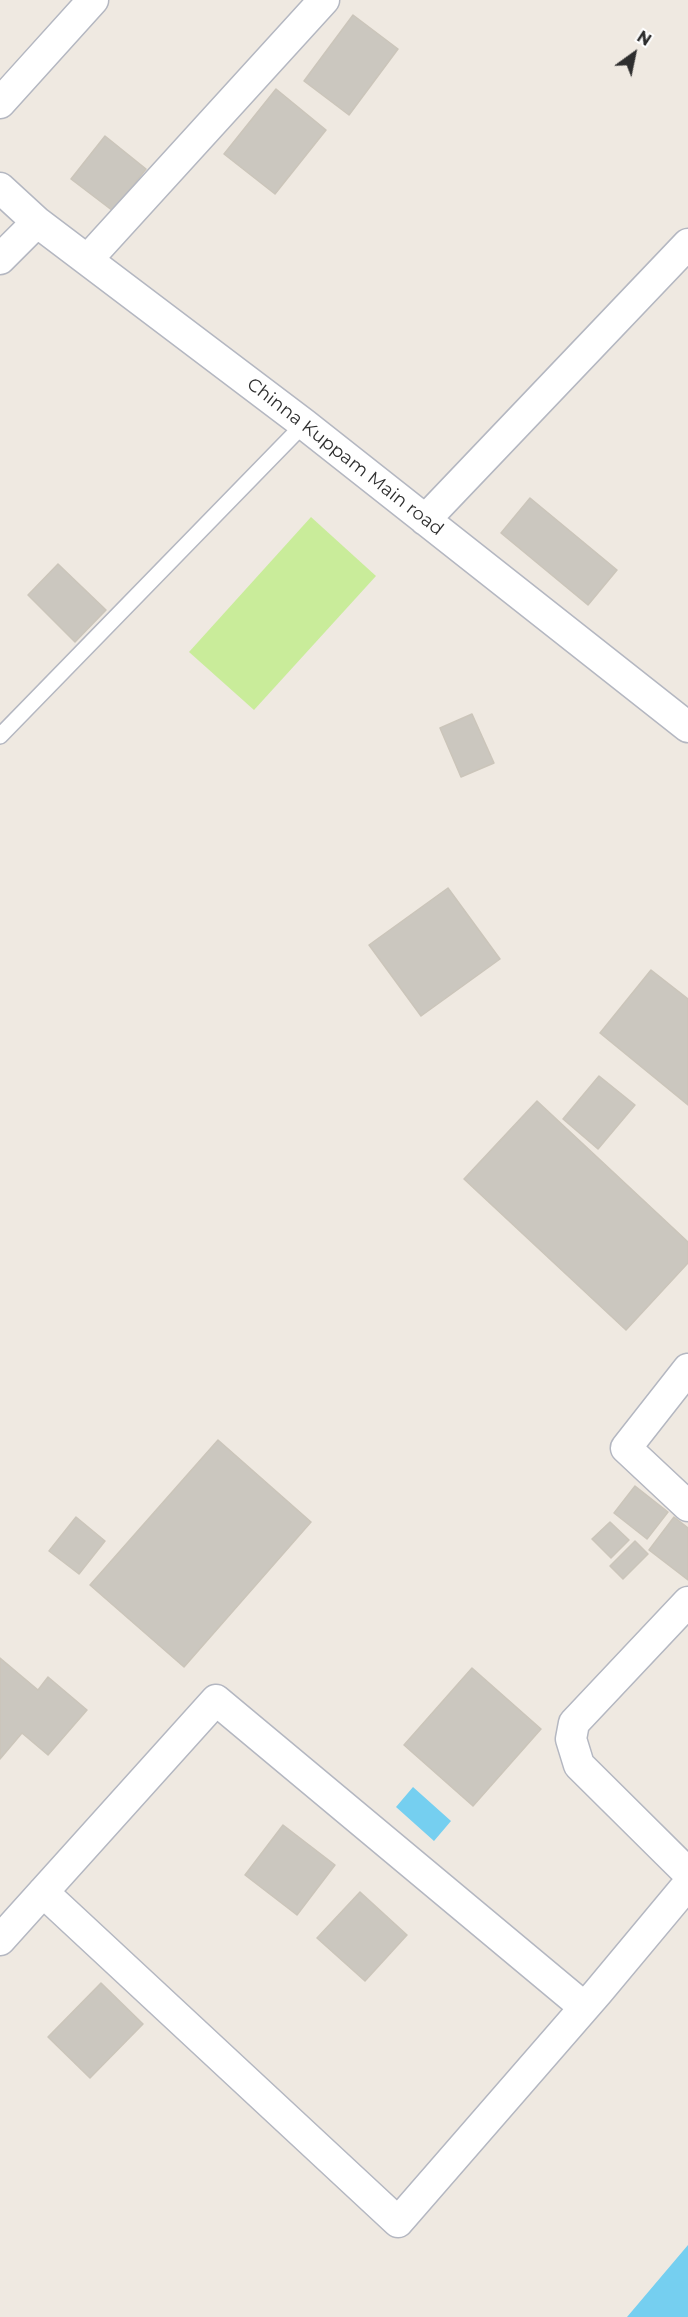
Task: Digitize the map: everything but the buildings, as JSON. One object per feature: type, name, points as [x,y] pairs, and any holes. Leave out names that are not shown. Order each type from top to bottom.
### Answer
[{"type":"street","points":[[0,103],[93,0]]},
{"type":"street","points":[[88,259],[324,0]]},
{"type":"street","name":"Chinna Kuppam Main road","points":[[0,188],[37,222],[304,424],[688,727]]},
{"type":"street","points":[[0,259],[37,222]]},
{"type":"street","points":[[425,520],[688,244]]},
{"type":"street","points":[[688,1369],[626,1448],[688,1506]]},
{"type":"street","points":[[688,1602],[574,1723],[571,1738],[579,1765],[688,1873]]},
{"type":"street","points":[[0,1940],[216,1700],[584,2007]]},
{"type":"street","points":[[43,1892],[398,2222],[688,1884]]},
{"type":"lane","points":[[0,736],[304,424]]},
{"type":"green space","points":[[311,517],[376,576],[254,710],[189,652]]},
{"type":"water","points":[[413,1787],[451,1821],[434,1841],[396,1807]]},
{"type":"water","points":[[688,2245],[688,2317],[627,2317]]}]
